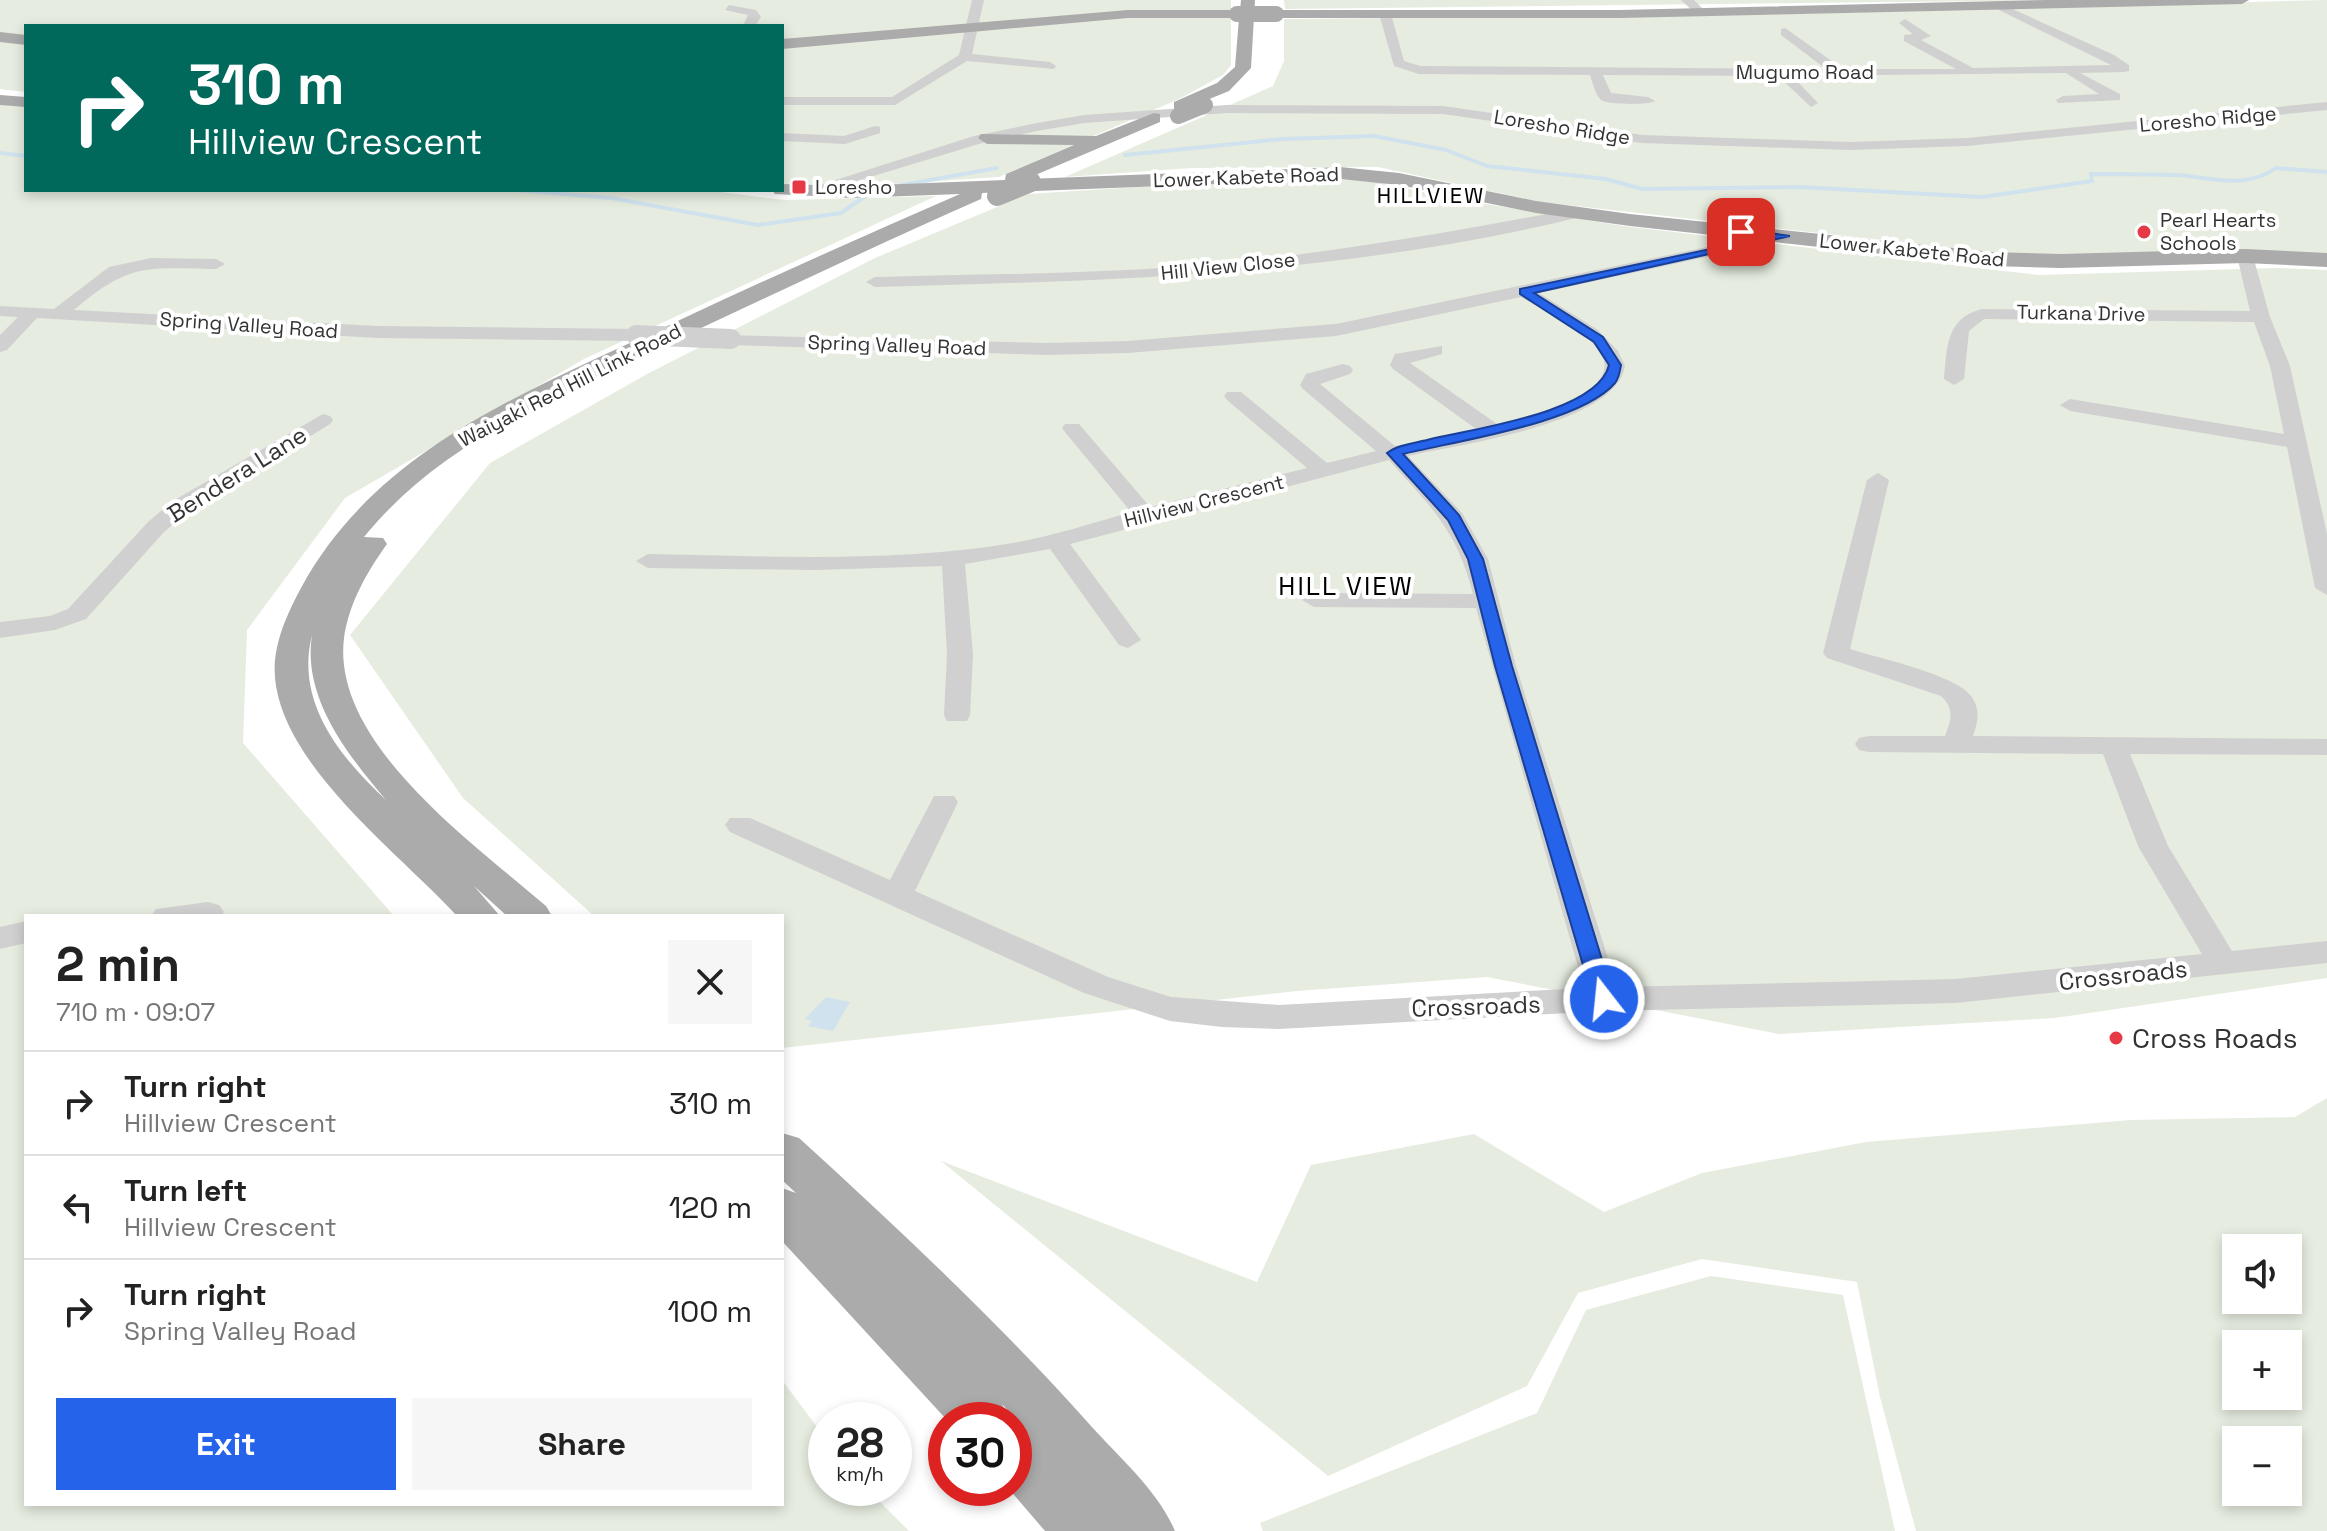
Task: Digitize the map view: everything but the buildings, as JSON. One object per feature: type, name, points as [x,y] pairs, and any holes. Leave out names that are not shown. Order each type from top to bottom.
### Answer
[{"type":"main road","name":"Waiyaki Red Hill Link Road","points":[[530,914],[394,788],[361,748],[337,707],[327,653],[334,613],[348,578],[410,501],[470,455],[529,420],[992,191],[1048,141],[1106,139],[1154,118],[1205,105],[1240,88],[1253,76],[1261,54],[1262,0]]},
{"type":"main road","points":[[784,44],[972,26],[1242,7],[1276,14],[1700,12],[2242,0]]},
{"type":"main road","name":"Waiyaki Red Hill Link Road","points":[[478,914],[348,784],[325,756],[295,696],[291,660],[297,629],[313,589],[335,554],[379,502],[464,437],[518,407],[816,264],[992,191],[1031,182],[1223,87],[1243,68],[1242,7]]},
{"type":"main road","points":[[0,37],[24,40]]},
{"type":"main road","points":[[0,100],[24,102]]},
{"type":"main road","points":[[987,138],[1048,141]]},
{"type":"main road","name":"Lower Kabete Road","points":[[784,190],[1090,184],[1323,172],[1399,179],[1578,213],[2013,260],[2245,256],[2327,260]]},
{"type":"main road","points":[[784,1153],[913,1277],[1016,1383],[1146,1531]]},
{"type":"main road","points":[[784,1210],[965,1402]]},
{"type":"main road","points":[[1032,1475],[1083,1531]]},
{"type":"street","points":[[965,57],[978,0]]},
{"type":"street","points":[[1687,0],[1700,12]]},
{"type":"street","name":"Mugumo Road","points":[[1385,14],[1398,63],[1403,67],[1595,72],[2068,72],[2124,67],[1999,6]]},
{"type":"street","points":[[729,8],[752,12],[755,17],[750,24]]},
{"type":"street","points":[[1905,23],[1925,35],[1908,38],[1972,72]]},
{"type":"street","points":[[1785,32],[1839,72]]},
{"type":"street","points":[[821,141],[895,101],[965,57],[1050,66]]},
{"type":"street","points":[[1595,72],[1606,97],[1648,101]]},
{"type":"street","points":[[1781,72],[1811,103]]},
{"type":"street","points":[[2063,100],[2115,97],[2068,72]]},
{"type":"street","points":[[784,101],[895,101]]},
{"type":"street","name":"Loresho Ridge","points":[[1048,141],[1084,119],[1212,110],[1382,109],[1464,112],[1552,129],[1642,139],[1880,146],[1967,142],[2327,106]]},
{"type":"street","points":[[784,137],[850,140],[875,130]]},
{"type":"street","points":[[806,192],[825,183],[987,138]]},
{"type":"street","name":"Hill View Close","points":[[875,282],[1162,273],[1384,248],[1578,213]]},
{"type":"street","points":[[1384,248],[1375,241],[1454,227]]},
{"type":"street","name":"Spring Valley Road","points":[[0,311],[351,331],[636,335],[997,349],[1127,347],[1336,330],[1784,236]]},
{"type":"street","points":[[2245,256],[2261,317],[2280,366],[2325,577]]},
{"type":"street","points":[[58,314],[116,271],[139,264],[216,264]]},
{"type":"street","name":"Hillview Crescent","points":[[648,561],[859,563],[953,558],[1056,541],[1144,514],[1558,412],[1586,400],[1612,379],[1615,365],[1598,339],[1524,291]]},
{"type":"street","points":[[0,346],[33,312]]},
{"type":"street","name":"Turkana Drive","points":[[1954,379],[1960,325],[1968,318],[1982,314],[2261,317]]},
{"type":"street","points":[[500,357],[531,334]]},
{"type":"street","points":[[1435,350],[1402,358],[1400,365],[1492,430]]},
{"type":"street","points":[[1343,370],[1313,378],[1310,385],[1392,453],[1454,518],[1476,559],[1604,999]]},
{"type":"street","points":[[1234,396],[1324,471]]},
{"type":"street","points":[[2070,405],[2296,442]]},
{"type":"street","name":"Bendera Lane","points":[[0,630],[55,623],[77,614],[156,527],[181,506],[323,420]]},
{"type":"street","points":[[1072,428],[1144,514]]},
{"type":"street","points":[[1878,480],[1836,653],[1950,690],[1960,699],[1966,717],[1956,745]]},
{"type":"street","points":[[1056,541],[1128,640]]},
{"type":"street","points":[[953,558],[960,654],[957,715]]},
{"type":"street","points":[[1314,600],[1486,601]]},
{"type":"street","points":[[1869,744],[2327,747]]},
{"type":"street","points":[[2113,745],[2153,846],[2224,964]]},
{"type":"street","points":[[897,897],[944,802]]},
{"type":"street","name":"Crossroads","points":[[740,825],[1096,985],[1170,1009],[1279,1017],[1604,999],[1956,991],[2327,952]]},
{"type":"street","points":[[188,914],[208,912]]},
{"type":"street","points":[[0,938],[24,932]]},
{"type":"shaded area","points":[[0,0],[1231,0],[1231,65],[1223,75],[1179,99],[999,177],[829,188],[784,184],[784,24],[24,24],[24,92],[0,89]]},
{"type":"shaded area","points":[[1284,0],[2072,0],[1285,9]]},
{"type":"shaded area","points":[[2327,0],[2327,256],[2034,257],[1540,202],[1378,167],[1192,168],[1065,177],[1273,86],[1284,61],[1284,19],[1753,15]]},
{"type":"shaded area","points":[[0,103],[24,106],[24,192],[721,192],[785,200],[936,196],[584,359],[345,498],[247,630],[243,743],[392,914],[24,914],[24,1506],[784,1506],[784,1383],[808,1415],[808,1506],[884,1506],[909,1531],[0,1531]]},
{"type":"shaded area","points":[[1366,179],[1455,199],[1623,226],[2038,275],[2277,268],[2327,270],[2327,978],[2055,1018],[1779,1034],[1487,977],[1297,991],[784,1048],[784,914],[592,914],[463,798],[350,635],[490,463],[647,374],[875,258],[1028,194],[1203,183]]},
{"type":"shaded area","points":[[2327,1098],[2327,1531],[1916,1531],[1880,1397],[1857,1282],[1702,1259],[1578,1293],[1527,1386],[1328,1476],[941,1161],[1257,1282],[1311,1165],[1474,1134],[1604,1212],[1702,1173],[1866,1142],[2131,1120],[2295,1117]]},
{"type":"shaded area","points":[[1711,1276],[1843,1295],[1895,1531],[1263,1531],[1260,1523],[1537,1413],[1586,1310]]},
{"type":"water","points":[[826,997],[850,1002],[833,1031],[808,1026],[812,1021],[805,1019]]},
{"type":"waterway","points":[[1125,155],[1283,139],[1374,136],[1446,150],[1487,166],[1606,179],[1642,189],[1799,187],[1982,197],[2092,181],[2091,174],[2173,175],[2239,181],[2264,175],[2276,168],[2327,172]]},
{"type":"waterway","points":[[0,153],[24,156]]},
{"type":"waterway","points":[[891,187],[997,168]]},
{"type":"waterway","points":[[540,192],[611,198],[758,225],[841,213],[867,195]]},
{"type":"place","name":"Loresho","points":[[799,187]]},
{"type":"place","name":"Pearl Hearts Schools","points":[[2144,232]]},
{"type":"place","name":"Cross Roads","points":[[2116,1038]]},
{"type":"district","name":"HILLVIEW","points":[[1431,195]]},
{"type":"district","name":"HILL VIEW","points":[[1346,586]]},
{"type":"route","points":[[1604,999],[1503,666],[1476,559],[1454,518],[1394,453],[1558,412],[1586,400],[1612,379],[1615,365],[1610,352],[1598,339],[1524,291],[1784,236],[1741,232]]}]
